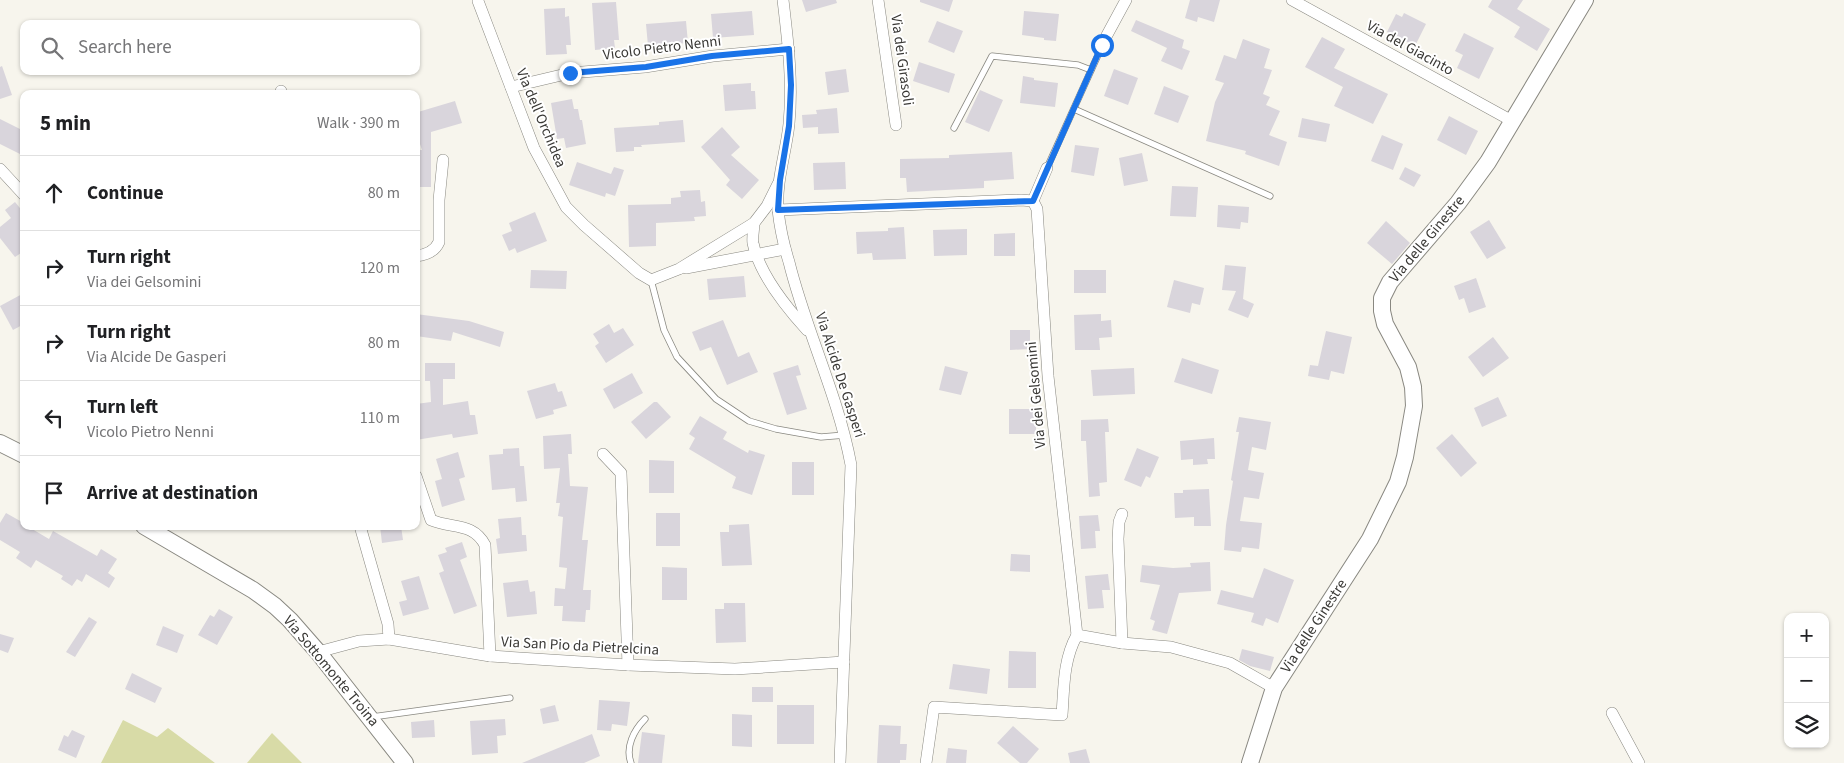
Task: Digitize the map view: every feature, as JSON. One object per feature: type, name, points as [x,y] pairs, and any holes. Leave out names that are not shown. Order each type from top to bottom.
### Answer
[{"type":"street","name":"Via dell'Orchidea","points":[[478,0],[534,148],[566,207],[584,225],[651,280]]},
{"type":"street","name":"Via Alcide De Gasperi","points":[[783,0],[791,85],[789,126],[780,180],[778,210],[794,285],[845,435],[850,465],[840,763]]},
{"type":"street","name":"Via dei Girasoli","points":[[878,0],[896,125]]},
{"type":"street","points":[[1107,35],[1126,0]]},
{"type":"street","name":"Via del Giacinto","points":[[1292,0],[1514,122]]},
{"type":"street","name":"Via delle Ginestre","points":[[1250,763],[1274,688],[1370,539],[1398,482],[1405,457],[1414,406],[1414,387],[1408,366],[1386,324],[1382,311],[1382,298],[1390,282],[1458,204],[1488,162],[1514,122],[1580,2]]},
{"type":"street","name":"Vicolo Pietro Nenni","points":[[511,87],[570,73],[646,67],[712,56],[789,49]]},
{"type":"street","points":[[420,255],[430,252],[437,247],[439,242],[439,200],[443,160]]},
{"type":"street","points":[[778,210],[1033,201],[1048,168]]},
{"type":"street","points":[[0,170],[20,191]]},
{"type":"street","points":[[651,280],[679,269],[754,223],[767,206],[780,180]]},
{"type":"street","name":"Via dei Gelsomini","points":[[1033,201],[1037,209],[1048,376],[1077,636]]},
{"type":"street","points":[[754,223],[753,242],[761,264],[785,306],[810,333]]},
{"type":"street","points":[[679,269],[785,250]]},
{"type":"street","points":[[0,443],[20,453]]},
{"type":"street","points":[[603,454],[621,473],[628,664]]},
{"type":"street","points":[[420,488],[431,520],[472,530],[481,537],[485,545],[490,656]]},
{"type":"street","points":[[1122,514],[1119,522],[1118,539],[1122,642]]},
{"type":"street","name":"Via Sottomonte Troina","points":[[156,530],[253,590],[290,620],[318,652],[405,763]]},
{"type":"street","points":[[361,530],[388,624],[389,639]]},
{"type":"street","points":[[926,763],[934,708],[1062,715],[1066,662],[1071,646],[1077,636],[1171,647],[1230,663],[1274,688]]},
{"type":"street","name":"Via San Pio da Pietrelcina","points":[[318,652],[359,641],[389,639],[490,656],[628,664],[735,668],[844,662]]},
{"type":"street","points":[[1612,713],[1639,763]]},
{"type":"lane","points":[[1048,168],[1107,35]]},
{"type":"lane","points":[[954,128],[992,56],[1078,66],[1091,70]]},
{"type":"lane","points":[[1074,109],[1270,196]]},
{"type":"lane","points":[[651,280],[664,330],[677,357],[716,399],[749,421],[776,429],[821,437],[845,435]]},
{"type":"lane","points":[[370,717],[510,698]]},
{"type":"lane","points":[[631,763],[629,745],[638,726],[645,719]]},
{"type":"green space","points":[[123,720],[157,737],[168,728],[215,763],[101,763]]},
{"type":"green space","points":[[272,733],[302,763],[247,763]]},
{"type":"building","points":[[802,0],[836,0],[837,3],[806,12]]},
{"type":"building","points":[[920,0],[953,0],[949,12],[920,2]]},
{"type":"building","points":[[1190,0],[1220,0],[1214,22],[1198,17],[1197,22],[1185,18]]},
{"type":"building","points":[[1492,0],[1523,0],[1517,9],[1550,29],[1537,51],[1514,37],[1520,27],[1488,7]]},
{"type":"building","points":[[616,2],[619,40],[614,40],[615,48],[595,50],[592,3]]},
{"type":"building","points":[[565,8],[565,17],[569,16],[571,45],[566,45],[567,54],[546,55],[544,9]]},
{"type":"building","points":[[752,11],[754,35],[713,38],[711,14]]},
{"type":"building","points":[[1024,11],[1059,14],[1056,41],[1022,35]]},
{"type":"building","points":[[1404,13],[1426,24],[1415,46],[1387,32],[1396,14],[1402,17]]},
{"type":"building","points":[[1136,20],[1184,40],[1182,48],[1190,51],[1182,70],[1161,61],[1167,48],[1131,31]]},
{"type":"building","points":[[686,21],[688,43],[648,46],[646,24]]},
{"type":"building","points":[[937,21],[963,31],[954,53],[928,42]]},
{"type":"building","points":[[1464,33],[1494,48],[1479,79],[1457,68],[1463,55],[1455,51]]},
{"type":"building","points":[[1322,37],[1345,49],[1334,68],[1388,94],[1373,124],[1334,106],[1343,87],[1305,67]]},
{"type":"building","points":[[1243,39],[1270,49],[1264,68],[1272,70],[1263,94],[1270,97],[1266,105],[1280,111],[1269,135],[1287,142],[1279,166],[1245,154],[1246,151],[1206,141],[1215,102],[1224,83],[1215,80],[1224,55],[1236,59]]},
{"type":"building","points":[[919,62],[955,74],[949,93],[913,81]]},
{"type":"building","points":[[2,66],[12,95],[0,99],[0,67]]},
{"type":"building","points":[[846,69],[849,92],[828,95],[825,72]]},
{"type":"building","points":[[1114,69],[1138,78],[1128,105],[1104,96]]},
{"type":"building","points":[[1023,76],[1034,78],[1034,80],[1058,83],[1055,107],[1020,103]]},
{"type":"building","points":[[751,83],[751,91],[755,91],[756,109],[725,111],[723,85]]},
{"type":"building","points":[[1164,86],[1189,96],[1178,123],[1154,114]]},
{"type":"building","points":[[980,90],[1003,100],[989,132],[965,122]]},
{"type":"building","points":[[572,99],[574,109],[578,109],[580,120],[582,120],[586,144],[566,148],[564,138],[557,139],[551,103]]},
{"type":"building","points":[[455,101],[462,123],[431,132],[431,187],[420,187],[420,150],[422,150],[420,144],[420,111]]},
{"type":"building","points":[[837,108],[839,133],[818,134],[818,127],[803,128],[802,115],[817,114],[816,110]]},
{"type":"building","points":[[1449,116],[1478,131],[1466,155],[1437,140]]},
{"type":"building","points":[[1302,118],[1330,124],[1326,142],[1298,137]]},
{"type":"building","points":[[0,119],[20,129],[20,154],[0,144]]},
{"type":"building","points":[[683,120],[685,142],[641,145],[642,147],[634,147],[634,151],[616,152],[614,128],[659,125],[659,122]]},
{"type":"building","points":[[722,127],[740,147],[731,155],[759,180],[742,199],[726,185],[730,180],[701,147]]},
{"type":"building","points":[[1382,135],[1403,144],[1393,170],[1371,161]]},
{"type":"building","points":[[1075,145],[1099,148],[1094,176],[1071,172]]},
{"type":"building","points":[[1012,152],[1014,179],[984,181],[984,188],[907,192],[906,178],[900,178],[900,159],[949,158],[949,155]]},
{"type":"building","points":[[1142,153],[1148,181],[1124,186],[1119,158]]},
{"type":"building","points":[[577,162],[611,174],[614,167],[624,170],[615,196],[606,193],[605,197],[569,185]]},
{"type":"building","points":[[845,162],[846,189],[814,190],[813,163]]},
{"type":"building","points":[[1405,167],[1421,175],[1414,187],[1399,179]]},
{"type":"building","points":[[1172,186],[1198,187],[1196,217],[1170,216]]},
{"type":"building","points":[[700,190],[701,202],[705,201],[706,216],[694,217],[695,221],[656,223],[656,246],[629,247],[628,205],[671,204],[671,198],[681,197],[680,191]]},
{"type":"building","points":[[15,202],[20,208],[20,254],[15,257],[0,238],[0,227],[11,218],[5,210]]},
{"type":"building","points":[[1218,205],[1249,207],[1248,223],[1241,222],[1240,229],[1217,227]]},
{"type":"building","points":[[535,212],[547,241],[517,253],[515,248],[509,251],[502,235],[512,231],[509,223]]},
{"type":"building","points":[[1489,220],[1506,248],[1487,259],[1470,232]]},
{"type":"building","points":[[1386,221],[1410,243],[1392,264],[1367,243]]},
{"type":"building","points":[[904,227],[906,259],[873,260],[872,253],[857,254],[856,232],[888,231],[888,228]]},
{"type":"building","points":[[967,229],[967,255],[934,256],[933,230]]},
{"type":"building","points":[[1015,233],[1015,256],[994,256],[994,234]]},
{"type":"building","points":[[1225,265],[1246,267],[1243,299],[1254,304],[1248,318],[1228,310],[1236,291],[1222,290]]},
{"type":"building","points":[[531,270],[567,271],[566,289],[530,288]]},
{"type":"building","points":[[1074,270],[1106,270],[1106,293],[1074,293]]},
{"type":"building","points":[[744,276],[746,297],[709,300],[707,279]]},
{"type":"building","points":[[1476,278],[1486,307],[1469,313],[1464,298],[1459,300],[1454,286]]},
{"type":"building","points":[[1174,280],[1204,288],[1200,305],[1192,303],[1190,313],[1167,307]]},
{"type":"building","points":[[20,295],[20,326],[13,330],[0,306]]},
{"type":"building","points":[[1101,314],[1101,321],[1111,320],[1112,337],[1099,338],[1100,350],[1075,350],[1074,315]]},
{"type":"building","points":[[420,315],[469,321],[504,332],[500,347],[453,332],[451,341],[420,337]]},
{"type":"building","points":[[723,320],[738,357],[749,352],[758,372],[727,385],[711,347],[700,351],[692,332]]},
{"type":"building","points":[[609,324],[614,333],[623,328],[634,345],[606,363],[595,346],[599,343],[593,334]]},
{"type":"building","points":[[1010,330],[1030,330],[1030,349],[1010,350]]},
{"type":"building","points":[[1326,331],[1352,337],[1344,374],[1331,371],[1329,380],[1308,376],[1310,365],[1318,366]]},
{"type":"building","points":[[1493,337],[1509,358],[1483,377],[1468,357]]},
{"type":"building","points":[[1182,358],[1219,370],[1212,394],[1174,382]]},
{"type":"building","points":[[425,363],[455,363],[455,379],[443,379],[443,405],[468,401],[470,415],[475,415],[478,434],[453,438],[452,434],[420,439],[420,403],[431,402],[430,381],[425,381]]},
{"type":"building","points":[[798,365],[801,375],[796,376],[807,409],[787,415],[773,373]]},
{"type":"building","points":[[945,366],[968,372],[961,395],[939,390]]},
{"type":"building","points":[[1134,368],[1135,394],[1093,396],[1091,370]]},
{"type":"building","points":[[632,373],[643,393],[614,409],[603,389]]},
{"type":"building","points":[[555,383],[558,392],[562,391],[567,406],[553,410],[554,414],[536,419],[527,391]]},
{"type":"building","points":[[1498,397],[1507,416],[1482,427],[1474,408]]},
{"type":"building","points":[[654,402],[657,402],[671,417],[646,439],[631,422]]},
{"type":"building","points":[[1009,409],[1036,409],[1036,434],[1009,434]]},
{"type":"building","points":[[700,416],[727,432],[723,439],[748,453],[749,450],[765,455],[752,495],[732,488],[736,477],[689,449],[695,438],[689,434]]},
{"type":"building","points":[[1239,417],[1271,422],[1266,450],[1252,447],[1248,470],[1264,473],[1259,499],[1244,497],[1240,521],[1262,523],[1259,549],[1242,547],[1241,552],[1224,550],[1233,481],[1231,480],[1239,432],[1236,432]]},
{"type":"building","points":[[1108,419],[1109,432],[1105,432],[1107,482],[1099,483],[1100,496],[1089,497],[1086,441],[1081,441],[1081,420]]},
{"type":"building","points":[[571,434],[572,454],[568,454],[570,486],[588,487],[582,540],[588,540],[583,590],[591,590],[590,610],[586,610],[585,622],[562,621],[563,606],[554,606],[555,588],[565,589],[567,568],[559,567],[563,517],[558,516],[560,503],[556,503],[560,468],[544,469],[543,436]]},
{"type":"building","points":[[1452,434],[1477,463],[1461,477],[1436,448]]},
{"type":"building","points":[[1214,438],[1215,459],[1207,459],[1208,464],[1193,465],[1193,459],[1181,460],[1180,441]]},
{"type":"building","points":[[519,448],[520,466],[524,466],[527,501],[516,502],[515,488],[492,490],[489,455],[503,454],[503,449]]},
{"type":"building","points":[[1137,448],[1159,457],[1150,478],[1146,476],[1141,487],[1124,480]]},
{"type":"building","points":[[458,452],[465,477],[459,479],[465,500],[442,507],[435,481],[442,479],[436,459]]},
{"type":"building","points":[[649,460],[674,461],[674,493],[649,493]]},
{"type":"building","points":[[792,462],[814,462],[814,495],[792,495]]},
{"type":"building","points":[[1209,489],[1211,526],[1194,526],[1194,517],[1175,518],[1174,493],[1183,493],[1183,490]]},
{"type":"building","points":[[6,513],[20,521],[20,530],[34,530],[49,539],[53,531],[97,556],[101,549],[117,559],[108,573],[115,578],[109,588],[86,574],[82,582],[77,579],[72,586],[61,579],[63,576],[36,560],[31,568],[16,558],[20,552],[0,540],[0,523]]},
{"type":"building","points":[[656,513],[680,513],[680,546],[656,546]]},
{"type":"building","points":[[1098,515],[1100,531],[1095,531],[1096,548],[1081,549],[1079,516]]},
{"type":"building","points":[[521,517],[522,535],[526,535],[527,551],[498,554],[496,539],[500,538],[498,519]]},
{"type":"building","points":[[749,524],[752,565],[722,566],[720,532],[729,532],[729,525]]},
{"type":"building","points":[[380,530],[402,530],[403,540],[382,543]]},
{"type":"building","points":[[462,542],[467,557],[460,560],[477,606],[454,614],[439,573],[444,571],[438,555],[447,552],[445,548]]},
{"type":"building","points":[[1011,554],[1030,555],[1030,572],[1010,571]]},
{"type":"building","points":[[1210,562],[1211,591],[1179,593],[1167,634],[1152,630],[1155,621],[1150,619],[1160,585],[1140,582],[1142,565],[1173,568],[1191,567],[1190,563]]},
{"type":"building","points":[[662,567],[687,568],[687,600],[662,600]]},
{"type":"building","points":[[1264,568],[1294,580],[1278,623],[1266,618],[1263,626],[1251,622],[1254,613],[1217,604],[1221,590],[1253,598]]},
{"type":"building","points":[[1108,574],[1110,590],[1102,590],[1104,608],[1088,609],[1085,576]]},
{"type":"building","points":[[419,576],[429,609],[403,616],[399,602],[407,600],[401,581]]},
{"type":"building","points":[[528,580],[530,592],[535,591],[537,614],[507,617],[503,583]]},
{"type":"building","points":[[724,603],[745,603],[746,642],[716,643],[715,609],[724,609]]},
{"type":"building","points":[[219,609],[233,617],[217,645],[198,635],[210,615],[214,617]]},
{"type":"building","points":[[89,617],[97,622],[75,657],[66,652]]},
{"type":"building","points":[[163,626],[184,635],[177,653],[156,645]]},
{"type":"building","points":[[0,634],[14,638],[8,653],[0,650]]},
{"type":"building","points":[[1242,649],[1274,657],[1270,671],[1250,666],[1239,660]]},
{"type":"building","points":[[1009,651],[1036,652],[1036,688],[1008,688]]},
{"type":"building","points":[[953,664],[990,669],[987,694],[949,689]]},
{"type":"building","points":[[132,673],[162,688],[155,703],[125,689]]},
{"type":"building","points":[[752,687],[773,687],[773,702],[752,702]]},
{"type":"building","points":[[599,700],[630,702],[627,726],[612,724],[611,731],[597,730]]},
{"type":"building","points":[[555,705],[559,721],[543,724],[540,709]]},
{"type":"building","points":[[777,705],[814,705],[814,744],[777,744]]},
{"type":"building","points":[[732,714],[752,715],[752,747],[732,746]]},
{"type":"building","points":[[505,719],[506,735],[497,736],[498,753],[472,755],[470,721]]},
{"type":"building","points":[[434,720],[435,737],[412,738],[411,722]]},
{"type":"building","points":[[879,725],[901,726],[900,744],[907,744],[906,760],[900,760],[900,763],[877,763]]},
{"type":"building","points":[[1013,726],[1039,749],[1027,763],[1020,763],[997,743]]},
{"type":"building","points":[[72,730],[85,736],[76,758],[58,750],[64,735],[68,737]]},
{"type":"building","points":[[642,732],[665,735],[662,763],[638,763]]},
{"type":"building","points":[[592,734],[600,756],[584,763],[522,763]]},
{"type":"building","points":[[948,748],[967,750],[966,763],[946,763]]},
{"type":"building","points":[[1086,749],[1090,763],[1070,763],[1068,753]]},
{"type":"route","points":[[570,73],[646,67],[712,56],[789,49],[791,85],[789,126],[780,180],[778,210],[1033,201],[1102,45]]}]
